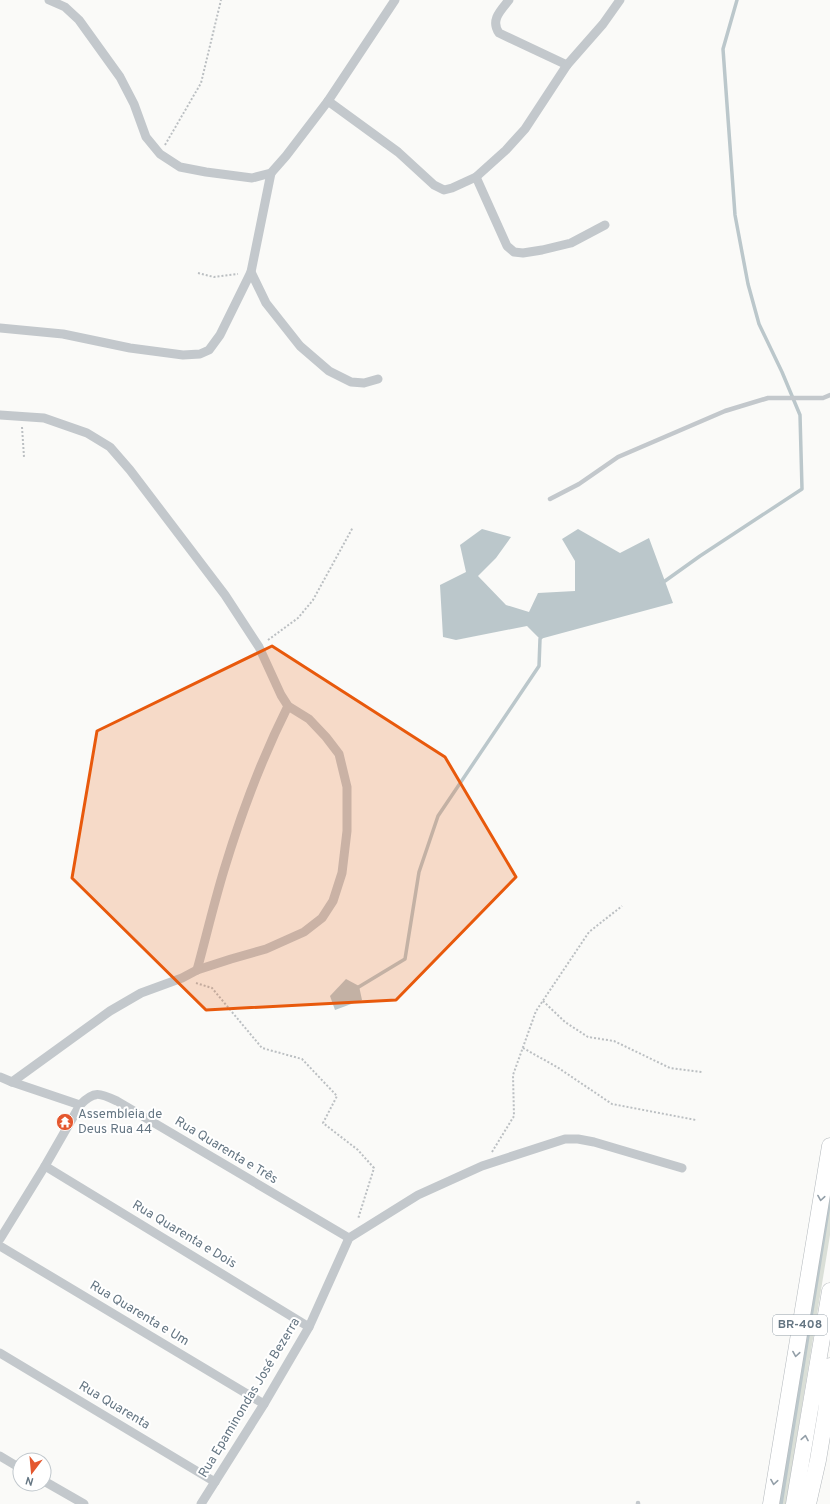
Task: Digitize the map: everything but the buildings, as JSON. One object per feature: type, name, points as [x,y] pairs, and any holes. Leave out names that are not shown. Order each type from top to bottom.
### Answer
[{"type":"highway","name":"BR-408","points":[[771,1504],[830,1146]]},
{"type":"highway","name":"BR-408","points":[[794,1504],[830,1291]]},
{"type":"highway","points":[[808,1504],[818,1460],[826,1412],[830,1366]]},
{"type":"street","points":[[49,0],[65,7],[79,20],[120,77],[134,104],[146,137],[160,154],[180,167],[206,172],[252,178],[271,173]]},
{"type":"street","points":[[0,328],[63,334],[130,348],[183,355],[200,354],[209,350],[220,335],[251,272],[271,173],[286,156],[328,101],[394,0]]},
{"type":"street","points":[[509,0],[495,20],[495,28],[499,33],[567,65]]},
{"type":"street","points":[[328,101],[398,152],[434,185],[444,190],[452,188],[476,177],[506,150],[525,129],[567,65],[603,24],[620,0]]},
{"type":"street","points":[[476,177],[507,246],[514,252],[523,253],[571,243],[605,226]]},
{"type":"street","points":[[251,272],[266,303],[300,346],[329,371],[351,382],[364,383],[378,379]]},
{"type":"street","points":[[0,415],[44,418],[87,434],[110,447],[130,470],[225,595],[259,647],[288,706],[309,720],[326,737],[339,754],[347,787],[347,831],[342,873],[333,901],[322,918],[304,932],[266,949],[197,970],[182,978],[141,993],[110,1011],[12,1082]]},
{"type":"street","points":[[197,970],[224,870],[240,822],[271,739],[288,706]]},
{"type":"street","points":[[0,1077],[80,1105],[45,1166],[0,1239]]},
{"type":"street","name":"Rua Quarenta e Três","points":[[80,1105],[88,1096],[103,1094],[349,1238]]},
{"type":"street","points":[[349,1238],[418,1195],[482,1166],[565,1140],[578,1139],[594,1142],[682,1168]]},
{"type":"street","name":"Rua Quarenta e Dois","points":[[45,1166],[309,1327]]},
{"type":"street","name":"Rua Epaminondas José Bezerra","points":[[202,1504],[264,1404],[309,1327],[349,1238]]},
{"type":"street","name":"Rua Quarenta e Um","points":[[0,1246],[264,1404]]},
{"type":"street","name":"Rua Quarenta","points":[[0,1353],[215,1482]]},
{"type":"street","points":[[0,1456],[12,1463]]},
{"type":"street","points":[[52,1487],[72,1501],[84,1504]]},
{"type":"lane","points":[[550,499],[579,484],[618,457],[725,411],[768,398],[823,398],[830,395]]},
{"type":"path","points":[[160,154],[201,83],[221,0]]},
{"type":"path","points":[[198,273],[214,277],[251,272]]},
{"type":"path","points":[[22,416],[24,457]]},
{"type":"path","points":[[259,647],[298,618],[313,600],[353,527]]},
{"type":"path","points":[[482,1166],[514,1116],[512,1075],[536,1011],[589,932],[622,906]]},
{"type":"path","points":[[182,978],[212,988],[262,1048],[302,1059],[337,1096],[323,1123],[358,1150],[374,1168],[358,1221],[349,1238]]},
{"type":"path","points":[[543,1001],[565,1022],[588,1037],[614,1041],[670,1068],[702,1072]]},
{"type":"path","points":[[523,1048],[558,1067],[612,1104],[696,1120]]},
{"type":"highlighted area","points":[[272,646],[445,757],[516,877],[396,1000],[206,1010],[72,878],[97,731]]},
{"type":"shaded area","points":[[482,529],[511,537],[496,558],[478,576],[506,605],[529,612],[538,593],[575,591],[575,561],[562,539],[578,529],[620,553],[649,538],[673,603],[540,639],[527,626],[456,640],[443,637],[440,585],[466,572],[460,545]]},
{"type":"shaded area","points":[[346,979],[359,986],[362,1000],[335,1010],[330,996]]},
{"type":"shaded area","points":[[830,1168],[830,1235],[786,1504],[774,1504]]},
{"type":"waterway","points":[[661,582],[665,581],[700,556],[802,489],[800,415],[782,372],[759,324],[748,284],[735,215],[723,49],[737,0]]},
{"type":"waterway","points":[[357,988],[405,959],[419,872],[438,816],[539,666],[540,639],[542,636]]},
{"type":"waterway","points":[[781,1504],[830,1198]]},
{"type":"place","name":"Assembleia de Deus Rua 44","points":[[65,1122]]}]
